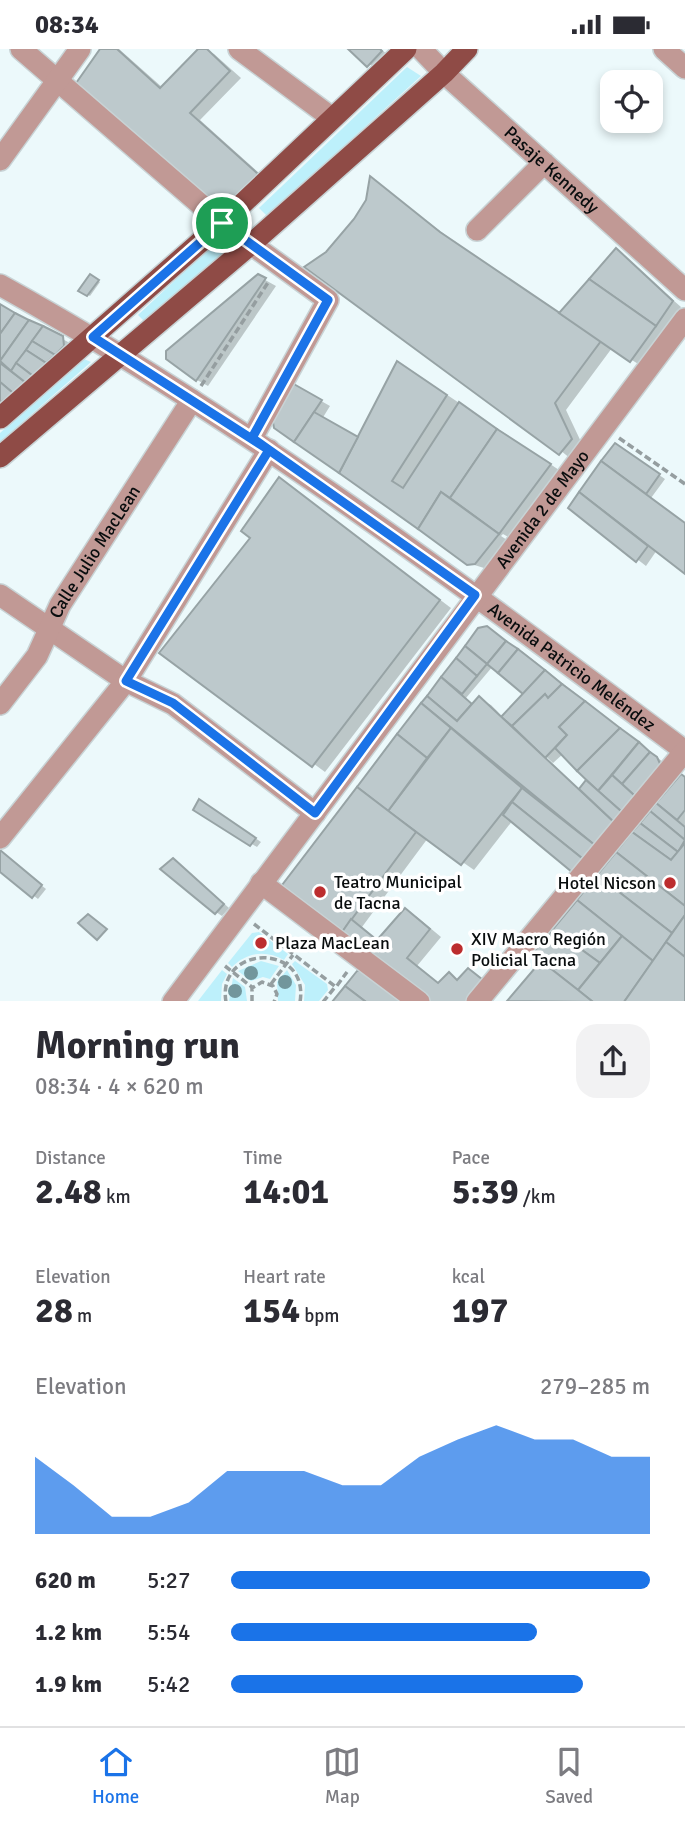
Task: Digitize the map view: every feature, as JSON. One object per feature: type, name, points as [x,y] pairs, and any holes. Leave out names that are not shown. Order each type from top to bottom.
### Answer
[{"type":"main road","points":[[0,418],[222,223],[406,49]]},
{"type":"main road","points":[[0,457],[119,353],[250,245],[444,73],[467,49]]},
{"type":"street","points":[[0,838],[126,681],[261,444],[328,300],[278,267],[222,223],[21,49]]},
{"type":"street","points":[[0,160],[80,49]]},
{"type":"street","points":[[239,49],[332,118]]},
{"type":"street","name":"Pasaje Kennedy","points":[[421,49],[444,73],[685,290]]},
{"type":"street","points":[[664,49],[685,68]]},
{"type":"street","points":[[477,230],[544,163]]},
{"type":"street","name":"Avenida Patricio Meléndez","points":[[0,285],[93,337],[261,444],[475,595],[685,751]]},
{"type":"street","name":"Avenida 2 de Mayo","points":[[178,1000],[261,883],[475,595],[685,319]]},
{"type":"street","name":"Calle Julio MacLean","points":[[0,703],[37,656],[60,605],[192,400]]},
{"type":"street","points":[[0,596],[126,681],[173,703],[315,813]]},
{"type":"street","points":[[478,1001],[685,751]]},
{"type":"street","points":[[261,883],[418,1001]]},
{"type":"path","points":[[192,400],[278,267]]},
{"type":"path","points":[[603,427],[685,484]]},
{"type":"path","points":[[255,924],[335,987]]},
{"type":"path","points":[[271,983],[293,954]]},
{"type":"path","points":[[226,1001],[226,984],[239,964],[262,956],[286,964],[299,982],[300,1001]]},
{"type":"path","points":[[324,1001],[358,956]]},
{"type":"path","points":[[223,965],[253,988]]},
{"type":"path","points":[[253,988],[262,982],[271,983]]},
{"type":"path","points":[[271,983],[277,994],[274,1001]]},
{"type":"path","points":[[253,988],[253,1001]]},
{"type":"shaded area","points":[[407,67],[421,76],[267,216],[259,208]]},
{"type":"shaded area","points":[[218,240],[226,254],[145,322],[138,315]]},
{"type":"shaded area","points":[[84,359],[91,362],[0,442],[0,433]]},
{"type":"shaded area","points":[[259,932],[288,954],[284,960],[257,954],[244,958],[232,967],[228,963],[252,933]]},
{"type":"shaded area","points":[[261,961],[279,966],[270,979],[263,977],[251,981],[238,971]]},
{"type":"shaded area","points":[[295,961],[327,984],[328,990],[319,1001],[304,1001],[305,985],[292,964]]},
{"type":"shaded area","points":[[222,970],[227,974],[222,984],[221,1001],[198,1001]]},
{"type":"shaded area","points":[[287,970],[296,985],[295,1001],[278,1001],[277,982]]},
{"type":"shaded area","points":[[233,978],[245,987],[247,1001],[229,1001]]},
{"type":"building","points":[[100,49],[117,49],[160,88],[198,49],[207,49],[230,71],[190,113],[258,174],[219,211],[74,86]]},
{"type":"building","points":[[348,49],[380,49],[382,51],[367,67]]},
{"type":"building","points":[[370,176],[440,232],[601,341],[555,403],[572,439],[559,455],[304,267],[326,252],[354,219],[366,200]]},
{"type":"building","points":[[616,248],[673,301],[656,326],[589,279]]},
{"type":"building","points":[[90,274],[99,280],[87,296],[78,291]]},
{"type":"building","points":[[258,274],[266,278],[196,381],[166,359],[166,351]]},
{"type":"building","points":[[589,279],[656,326],[630,362],[559,313]]},
{"type":"building","points":[[0,304],[15,313],[0,334]]},
{"type":"building","points":[[15,313],[29,320],[0,361],[0,334]]},
{"type":"building","points":[[29,320],[43,326],[11,371],[0,361]]},
{"type":"building","points":[[43,326],[63,336],[64,346],[55,355],[32,341]]},
{"type":"building","points":[[32,341],[55,355],[46,363],[26,350]]},
{"type":"building","points":[[26,350],[46,363],[33,376],[16,363]]},
{"type":"building","points":[[397,361],[447,395],[392,481],[403,488],[459,402],[497,429],[450,498],[441,492],[418,529],[339,473]]},
{"type":"building","points":[[0,363],[25,382],[13,393],[0,382]]},
{"type":"building","points":[[16,363],[33,376],[25,382],[11,371]]},
{"type":"building","points":[[0,382],[13,393],[0,403]]},
{"type":"building","points":[[292,383],[322,400],[294,442],[274,428],[272,417]]},
{"type":"building","points":[[314,412],[358,437],[339,473],[294,442]]},
{"type":"building","points":[[497,429],[551,464],[499,534],[450,498]]},
{"type":"building","points":[[615,443],[660,474],[646,494],[601,461]]},
{"type":"building","points":[[601,461],[685,523],[685,574],[579,492]]},
{"type":"building","points":[[279,477],[440,600],[312,767],[159,653],[250,538],[241,531]]},
{"type":"building","points":[[441,492],[499,534],[475,564],[467,565],[418,529]]},
{"type":"building","points":[[579,492],[648,546],[636,562],[568,508]]},
{"type":"building","points":[[487,626],[506,641],[487,664],[465,646],[478,628]]},
{"type":"building","points":[[506,641],[518,649],[498,673],[487,664]]},
{"type":"building","points":[[465,646],[487,664],[477,676],[456,658]]},
{"type":"building","points":[[518,649],[545,670],[523,694],[498,673]]},
{"type":"building","points":[[456,658],[477,676],[462,694],[441,677]]},
{"type":"building","points":[[545,670],[562,684],[548,698],[545,694],[512,726],[501,717]]},
{"type":"building","points":[[441,677],[472,704],[457,721],[427,696]]},
{"type":"building","points":[[562,684],[585,701],[559,727],[567,735],[545,758],[512,726],[545,694],[548,698]]},
{"type":"building","points":[[427,696],[457,721],[479,696],[615,823],[596,846],[421,703]]},
{"type":"building","points":[[585,701],[620,728],[577,771],[555,748],[567,735],[559,727]]},
{"type":"building","points":[[421,703],[451,728],[427,758],[397,734]]},
{"type":"building","points":[[451,728],[522,788],[461,865],[388,811]]},
{"type":"building","points":[[620,728],[639,742],[598,791],[577,771]]},
{"type":"building","points":[[397,734],[427,758],[388,811],[357,787]]},
{"type":"building","points":[[639,742],[650,752],[622,784],[612,775]]},
{"type":"building","points":[[650,752],[657,757],[661,766],[635,796],[622,784]]},
{"type":"building","points":[[681,774],[685,777],[685,810],[677,820],[656,803]]},
{"type":"building","points":[[612,775],[635,796],[622,812],[598,791]]},
{"type":"building","points":[[586,780],[622,812],[615,823],[579,789]]},
{"type":"building","points":[[357,787],[416,832],[340,935],[279,889]]},
{"type":"building","points":[[522,788],[596,846],[583,859],[512,802]]},
{"type":"building","points":[[199,799],[256,838],[250,846],[193,810]]},
{"type":"building","points":[[512,802],[583,859],[572,872],[503,815]]},
{"type":"building","points":[[656,803],[685,827],[685,840],[650,811]]},
{"type":"building","points":[[650,811],[685,840],[678,852],[640,823]]},
{"type":"building","points":[[640,823],[678,852],[671,860],[632,832]]},
{"type":"building","name":"Hotel Nicson","points":[[632,832],[671,860],[685,843],[685,906],[616,852]]},
{"type":"building","points":[[0,850],[42,885],[32,898],[0,872]]},
{"type":"building","points":[[616,852],[685,906],[685,915],[672,933],[597,875]]},
{"type":"building","points":[[173,858],[224,904],[215,914],[160,869]]},
{"type":"building","points":[[597,875],[672,933],[653,961],[577,900]]},
{"type":"building","points":[[577,900],[622,936],[600,963],[553,929]]},
{"type":"building","points":[[405,908],[430,929],[407,958],[438,983],[449,972],[457,980],[468,968],[483,980],[467,1001],[425,1001],[340,935],[351,919],[377,940]]},
{"type":"building","points":[[88,914],[107,929],[97,940],[78,923]]},
{"type":"building","points":[[685,915],[685,957],[666,942]]},
{"type":"building","points":[[553,929],[600,963],[578,990],[532,954]]},
{"type":"building","points":[[622,936],[653,961],[625,1001],[592,1001],[578,990]]},
{"type":"building","points":[[666,942],[685,957],[685,1001],[625,1001]]},
{"type":"building","points":[[541,961],[592,1001],[507,1001]]},
{"type":"building","points":[[364,969],[401,998],[399,1001],[365,1001],[345,986],[357,971]]},
{"type":"building","points":[[345,986],[365,1001],[333,1001]]},
{"type":"place","name":"Hotel Nicson","points":[[670,883]]},
{"type":"place","name":"Teatro Municipal de Tacna","points":[[320,892]]},
{"type":"place","name":"Plaza MacLean","points":[[261,943]]},
{"type":"place","name":"XIV Macro Región Policial Tacna","points":[[457,949]]},
{"type":"route","points":[[222,223],[278,267],[328,300],[252,438],[475,595],[315,813],[173,703],[126,681],[269,450],[93,337],[222,223]]}]
